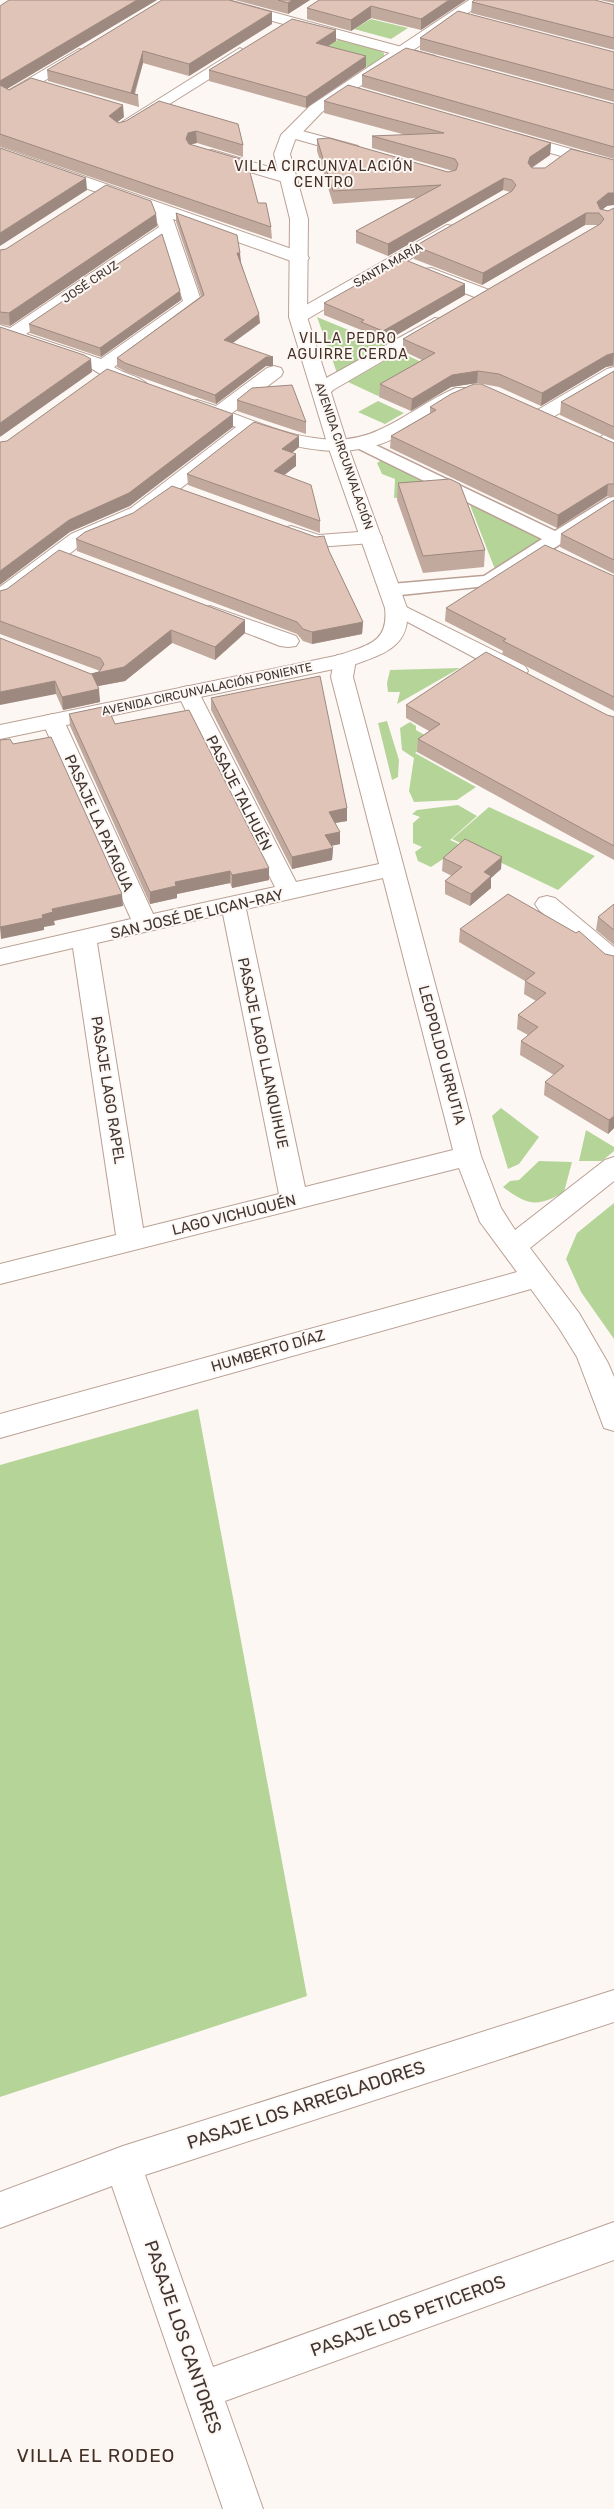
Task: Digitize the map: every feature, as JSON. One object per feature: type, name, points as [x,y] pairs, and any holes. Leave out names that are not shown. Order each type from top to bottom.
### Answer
[{"type":"street","points":[[211,0],[449,65]]},
{"type":"street","name":"AVENIDA CIRCUNVALACIÓN","points":[[396,607],[338,446],[298,318],[299,219],[282,154],[287,138],[316,109],[479,0]]},
{"type":"street","points":[[272,32],[307,10]]},
{"type":"street","points":[[456,16],[474,21]]},
{"type":"street","points":[[120,128],[256,43]]},
{"type":"street","points":[[9,95],[96,44]]},
{"type":"street","points":[[30,83],[49,88]]},
{"type":"street","points":[[344,89],[364,95]]},
{"type":"street","points":[[119,109],[140,115]]},
{"type":"street","points":[[291,133],[364,153]]},
{"type":"street","points":[[502,134],[614,166]]},
{"type":"street","points":[[196,150],[287,178]]},
{"type":"street","points":[[0,152],[300,258]]},
{"type":"street","points":[[551,164],[567,152]]},
{"type":"street","points":[[0,169],[18,158]]},
{"type":"street","points":[[88,199],[104,189]]},
{"type":"street","points":[[101,373],[193,303],[161,209]]},
{"type":"street","name":"SANTA MARÍA","points":[[298,318],[463,221]]},
{"type":"street","name":"JOSÉ CRUZ","points":[[7,338],[169,228]]},
{"type":"street","points":[[397,260],[484,294]]},
{"type":"street","points":[[467,304],[500,285]]},
{"type":"street","points":[[321,392],[331,383],[450,314]]},
{"type":"street","points":[[7,338],[155,391]]},
{"type":"street","points":[[219,414],[274,372]]},
{"type":"street","points":[[541,416],[614,373]]},
{"type":"street","points":[[182,401],[295,440],[338,446],[361,443],[384,436],[459,394],[478,390]]},
{"type":"street","points":[[1,595],[66,557],[78,538],[126,520],[178,492],[251,425]]},
{"type":"street","points":[[361,443],[553,548]]},
{"type":"street","points":[[396,607],[489,581],[553,548],[614,502]]},
{"type":"street","points":[[271,524],[317,541],[372,537]]},
{"type":"street","points":[[196,606],[288,641]]},
{"type":"street","points":[[396,607],[536,681]]},
{"type":"street","name":"AVENIDA CIRCUNVALACIÓN PONIENTE","points":[[0,732],[345,660],[388,641],[396,633],[396,607]]},
{"type":"street","name":"LEOPOLDO URRUTIA","points":[[345,660],[342,677],[468,1156],[494,1222],[559,1305],[590,1355],[601,1377],[614,1420]]},
{"type":"street","name":"PASAJE TALHUÉN","points":[[188,693],[290,893]]},
{"type":"street","name":"PASAJE LA PATAGUA","points":[[53,721],[146,925]]},
{"type":"street","name":"SAN JOSÉ DE LICAN-RAY","points":[[0,957],[290,893],[393,868]]},
{"type":"street","points":[[547,904],[614,960]]},
{"type":"street","name":"PASAJE LAGO LLANQUIHUE","points":[[232,906],[294,1200]]},
{"type":"street","name":"PASAJE LAGO RAPEL","points":[[84,938],[131,1241]]},
{"type":"street","name":"LAGO VICHUQUÉN","points":[[0,1274],[468,1156]]},
{"type":"street","points":[[514,1246],[614,1167]]},
{"type":"street","name":"HUMBERTO DÍAZ","points":[[0,1426],[536,1276]]},
{"type":"street","name":"PASAJE LOS ARREGLADORES","points":[[0,2210],[123,2164],[614,2006]]},
{"type":"street","name":"PASAJE LOS CANTORES","points":[[123,2164],[243,2509]]},
{"type":"street","name":"PASAJE LOS PETICEROS","points":[[202,2390],[614,2241]]},
{"type":"green space","points":[[371,19],[408,28],[391,39],[354,29]]},
{"type":"green space","points":[[339,39],[379,50],[384,53],[384,57],[368,67],[317,53]]},
{"type":"green space","points":[[317,317],[385,345],[337,373]]},
{"type":"green space","points":[[400,352],[430,366],[378,396],[348,382]]},
{"type":"green space","points":[[378,401],[404,413],[385,424],[358,412]]},
{"type":"green space","points":[[385,458],[452,493],[394,498],[395,479],[382,474],[377,463]]},
{"type":"green space","points":[[468,500],[547,540],[496,572]]},
{"type":"green space","points":[[460,668],[397,704],[400,692],[388,692],[387,683],[390,670]]},
{"type":"green space","points":[[387,721],[399,760],[398,777],[392,780],[378,723]]},
{"type":"green space","points":[[410,722],[416,726],[416,730],[433,740],[415,753],[476,787],[457,800],[414,802],[409,791],[414,758],[402,750],[400,728]]},
{"type":"green space","points":[[458,805],[477,816],[450,840],[463,846],[431,867],[418,861],[415,852],[422,847],[413,843],[413,823],[420,817],[412,814],[417,810]]},
{"type":"green space","points":[[489,807],[595,856],[558,890],[452,839]]},
{"type":"green space","points":[[501,1108],[539,1137],[519,1164],[508,1169],[492,1116]]},
{"type":"green space","points":[[586,1130],[614,1147],[614,1151],[602,1161],[579,1161]]},
{"type":"green space","points":[[539,1161],[572,1162],[564,1192],[546,1200],[532,1202],[519,1198],[503,1187],[510,1181],[519,1180]]},
{"type":"green space","points":[[614,1203],[614,1339],[581,1292],[566,1259],[577,1233]]},
{"type":"green space","points":[[198,1409],[307,1996],[0,2097],[0,1465]]},
{"type":"building","points":[[9,0],[137,0],[0,81],[0,6]]},
{"type":"building","points":[[162,0],[229,0],[272,12],[189,64],[143,51],[131,93],[138,95],[47,70]]},
{"type":"building","points":[[278,0],[292,0],[288,3]]},
{"type":"building","points":[[319,0],[449,0],[421,19],[371,6],[351,20],[307,8]]},
{"type":"building","points":[[474,0],[595,0],[614,5],[614,38],[472,2]]},
{"type":"building","points":[[458,11],[614,52],[614,90],[420,38]]},
{"type":"building","points":[[292,19],[336,30],[316,43],[366,56],[306,97],[209,70]]},
{"type":"building","points":[[406,48],[614,104],[614,147],[362,75]]},
{"type":"building","points":[[31,78],[123,105],[109,116],[118,123],[126,121],[159,101],[238,124],[243,145],[196,131],[188,133],[186,139],[189,144],[247,161],[258,203],[266,203],[271,227],[0,134],[0,85],[9,90]]},
{"type":"building","points":[[348,85],[551,143],[530,157],[528,163],[532,168],[545,168],[571,149],[614,160],[614,193],[608,193],[597,202],[600,209],[608,211],[614,208],[614,353],[607,355],[542,393],[499,374],[478,371],[452,375],[412,399],[380,384],[435,353],[403,339],[600,224],[604,219],[599,213],[586,213],[483,273],[415,246],[512,191],[516,185],[512,180],[504,178],[388,244],[356,231],[441,185],[333,191],[317,139],[329,138],[448,172],[456,170],[458,164],[455,159],[372,136],[444,133],[324,101]]},
{"type":"building","points":[[0,148],[86,178],[0,233]]},
{"type":"building","points":[[106,185],[151,201],[156,214],[9,313],[0,312],[0,250],[6,249]]},
{"type":"building","points":[[176,213],[237,235],[240,253],[237,253],[259,314],[224,340],[273,357],[266,357],[215,395],[125,363],[117,358],[204,295]]},
{"type":"building","points":[[162,234],[180,291],[100,348],[29,324]]},
{"type":"building","points":[[403,259],[465,284],[383,331],[361,322],[364,320],[324,303]]},
{"type":"building","points":[[0,327],[84,355],[91,359],[0,423]]},
{"type":"building","points":[[107,369],[233,414],[129,493],[69,520],[0,571],[0,442],[7,441]]},
{"type":"building","points":[[614,371],[614,427],[561,402]]},
{"type":"building","points":[[474,384],[481,384],[614,443],[614,484],[608,484],[558,515],[391,436],[436,410],[430,407],[451,394]]},
{"type":"building","points":[[292,385],[306,422],[237,400],[252,388]]},
{"type":"building","points":[[254,422],[299,436],[282,449],[296,454],[274,471],[311,485],[320,521],[187,474]]},
{"type":"building","points":[[450,479],[460,484],[485,550],[423,556],[398,483]]},
{"type":"building","points":[[172,486],[316,537],[324,536],[329,551],[363,622],[312,632],[303,629],[297,622],[76,539],[85,532],[133,513]]},
{"type":"building","points":[[614,500],[614,560],[561,534]]},
{"type":"building","points":[[545,545],[614,576],[614,697],[503,641],[506,639],[446,608]]},
{"type":"building","points":[[59,550],[245,620],[215,647],[171,630],[124,667],[92,674],[99,689],[62,697],[55,681],[0,692],[0,638],[91,674],[99,672],[104,664],[100,658],[0,621],[0,591],[7,589]]},
{"type":"building","points":[[486,652],[614,717],[614,846],[418,739],[440,724],[406,705]]},
{"type":"building","points":[[320,676],[347,808],[329,812],[340,832],[325,835],[333,848],[292,857],[211,698]]},
{"type":"building","points":[[107,706],[115,724],[189,710],[269,868],[232,875],[230,871],[175,882],[176,886],[150,892],[69,714]]},
{"type":"building","points":[[51,737],[122,894],[52,909],[53,912],[42,915],[43,918],[0,927],[0,740],[10,739],[13,744]]},
{"type":"building","points":[[465,839],[502,857],[484,872],[491,876],[471,894],[445,881],[462,867],[443,858]]},
{"type":"building","points":[[508,894],[576,933],[579,931],[605,954],[614,956],[614,1116],[609,1120],[545,1082],[564,1066],[521,1041],[538,1027],[518,1015],[546,993],[525,981],[535,973],[460,929]]},
{"type":"building","points":[[614,904],[614,930],[598,917]]},
{"type":"district","name":"VILLA CIRCUNVALACIÓN CENTRO","points":[[324,174]]},
{"type":"district","name":"VILLA PEDRO AGUIRRE CERDA","points":[[348,346]]},
{"type":"district","name":"VILLA EL RODEO","points":[[96,2455]]}]
